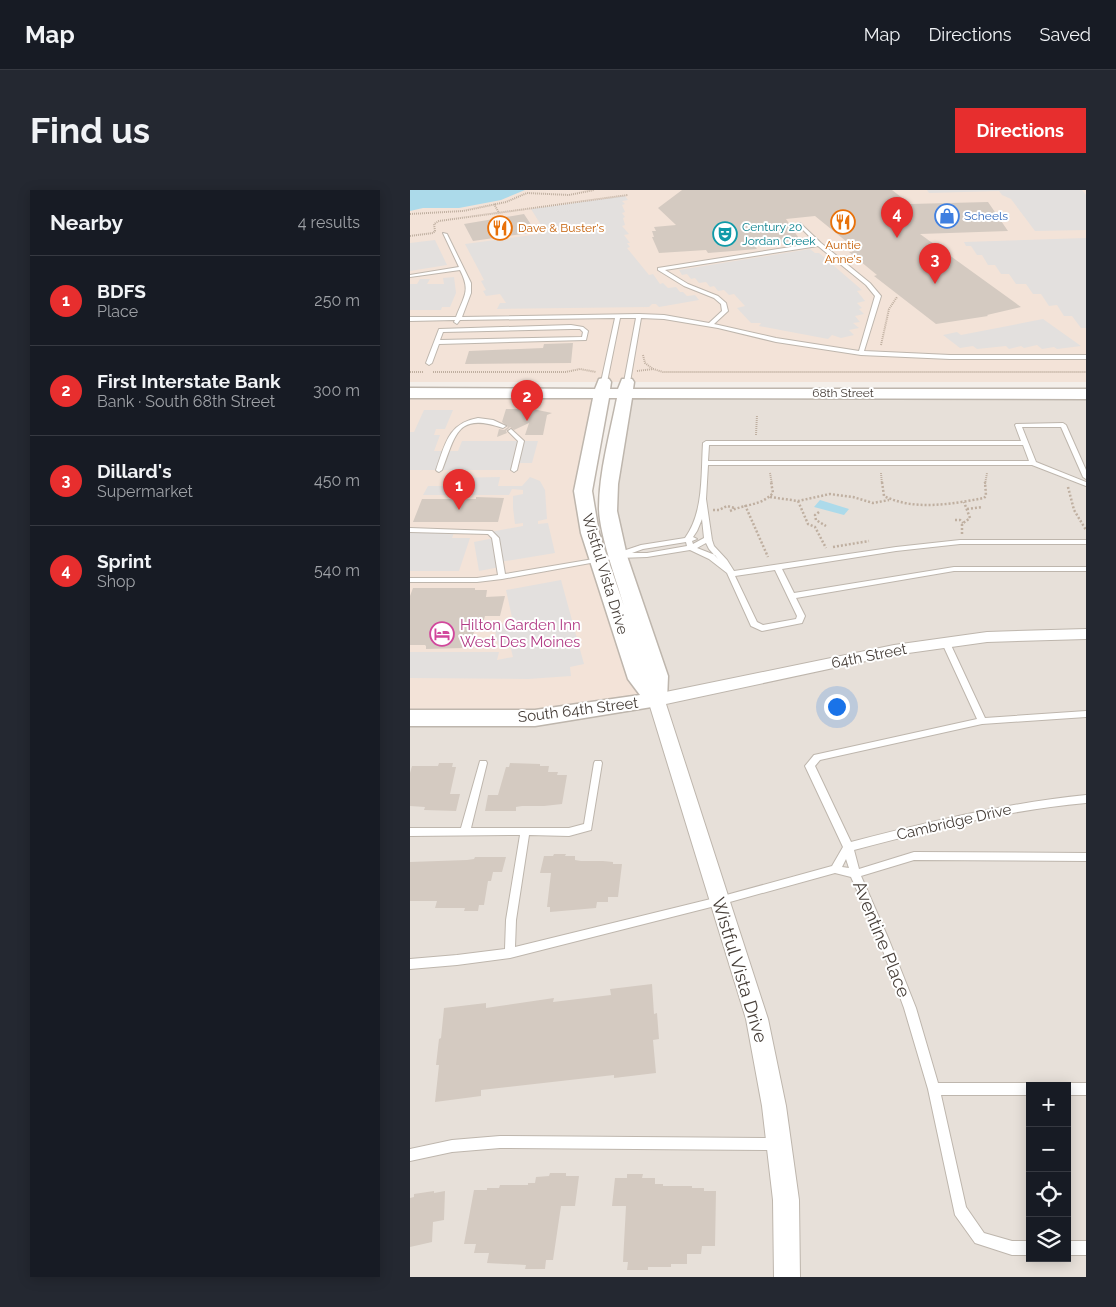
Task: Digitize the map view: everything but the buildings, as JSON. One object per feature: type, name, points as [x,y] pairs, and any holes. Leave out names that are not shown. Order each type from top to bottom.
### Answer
[{"type":"street","points":[[410,382],[602,387]]},
{"type":"street","name":"68th Street","points":[[602,387],[1086,382]]},
{"type":"street","points":[[410,393],[602,387]]},
{"type":"street","name":"Wistful Vista Drive","points":[[602,387],[583,491],[587,519],[639,679],[656,700]]},
{"type":"street","name":"68th Street","points":[[626,387],[1086,394]]},
{"type":"street","name":"Wistful Vista Drive","points":[[626,387],[609,484],[608,511],[618,556],[657,676],[656,700],[758,1018],[774,1106],[786,1200],[787,1277]]},
{"type":"street","name":"64th Street","points":[[656,700],[894,650],[988,637],[1029,634],[1086,634]]},
{"type":"street","name":"South 64th Street","points":[[410,718],[535,718],[656,700]]},
{"type":"lane","points":[[800,224],[819,244],[868,284],[878,296],[861,353]]},
{"type":"lane","points":[[445,234],[467,277],[469,288],[454,329]]},
{"type":"lane","points":[[711,324],[725,311],[723,303],[716,297],[686,285],[660,269],[819,244]]},
{"type":"lane","points":[[410,276],[462,268]]},
{"type":"lane","points":[[602,387],[618,316]]},
{"type":"lane","points":[[626,387],[639,316]]},
{"type":"lane","points":[[537,340],[542,317]]},
{"type":"lane","points":[[410,319],[664,317],[711,324],[776,340],[861,353],[950,357],[1086,357]]},
{"type":"lane","points":[[429,363],[436,342],[441,330],[581,328],[586,332],[584,339],[436,342]]},
{"type":"lane","points":[[439,470],[453,435],[460,427],[479,420],[494,421],[503,426]]},
{"type":"lane","points":[[1033,463],[1018,425],[1064,425],[1086,477]]},
{"type":"lane","points":[[511,431],[521,441],[514,470]]},
{"type":"lane","points":[[688,539],[697,527],[702,497],[706,443],[1025,444]]},
{"type":"lane","points":[[705,463],[1033,463],[1086,484]]},
{"type":"lane","points":[[702,497],[708,539],[711,546],[722,557],[732,574],[754,624],[762,628],[798,621],[801,616],[777,567]]},
{"type":"lane","points":[[410,530],[490,532],[495,538],[502,577]]},
{"type":"lane","points":[[688,539],[691,548],[712,557],[732,574],[896,549],[964,542],[1086,542]]},
{"type":"lane","points":[[410,580],[477,580],[502,577],[618,556],[641,547],[688,539],[708,539]]},
{"type":"lane","points":[[618,556],[647,555],[691,548],[708,539]]},
{"type":"lane","points":[[791,596],[954,569],[1086,569]]},
{"type":"lane","points":[[946,643],[982,721]]},
{"type":"lane","name":"Aventine Place","points":[[1026,1248],[1012,1248],[980,1238],[960,1210],[934,1089],[910,1008],[884,940],[855,874],[848,847],[810,766],[817,757],[982,721],[1086,714]]},
{"type":"lane","points":[[465,832],[483,763]]},
{"type":"lane","points":[[410,832],[569,832],[588,827],[598,763]]},
{"type":"lane","name":"Cambridge Drive","points":[[848,847],[945,823],[1047,802],[1086,799]]},
{"type":"lane","points":[[510,953],[511,920],[525,831]]},
{"type":"lane","points":[[835,869],[848,847]]},
{"type":"lane","name":"Cambridge Drive","points":[[855,874],[914,856],[1086,857]]},
{"type":"lane","points":[[410,964],[510,953],[719,901],[835,869],[855,874]]},
{"type":"lane","points":[[934,1089],[1026,1089]]},
{"type":"lane","points":[[1071,1089],[1086,1089]]},
{"type":"lane","points":[[410,1155],[452,1146],[500,1142],[779,1144]]},
{"type":"lane","points":[[1071,1248],[1086,1248]]},
{"type":"path","points":[[410,214],[444,212],[506,202],[527,193],[569,195],[594,190]]},
{"type":"path","points":[[569,195],[571,203]]},
{"type":"path","points":[[410,236],[432,233],[435,231],[434,224],[443,220],[628,195]]},
{"type":"path","points":[[494,204],[499,213]]},
{"type":"path","points":[[443,220],[444,212]]},
{"type":"path","points":[[410,372],[566,372],[580,369],[587,372]]},
{"type":"path","points":[[643,371],[653,369],[663,372],[1086,372]]},
{"type":"path","points":[[891,463],[892,472],[880,473],[884,496],[889,500],[918,504],[964,502],[986,496],[986,473],[996,473]]},
{"type":"path","points":[[1065,484],[1068,487],[1074,510],[1086,530]]},
{"type":"path","points":[[770,497],[798,501],[830,494],[853,496],[873,503],[887,502],[889,500]]},
{"type":"path","points":[[798,501],[807,521],[815,527],[826,548]]},
{"type":"path","points":[[964,502],[970,518],[963,523],[961,532],[964,542]]},
{"type":"path","points":[[705,510],[719,510],[727,506],[736,508]]},
{"type":"path","points":[[745,506],[768,557]]},
{"type":"path","points":[[966,508],[982,507]]},
{"type":"path","points":[[816,520],[815,515],[819,512]]},
{"type":"path","points":[[807,521],[816,520],[826,526]]},
{"type":"path","points":[[955,520],[960,520],[963,523]]},
{"type":"shaded area","points":[[410,190],[1086,190],[1086,382],[410,382]]},
{"type":"shaded area","points":[[927,190],[1082,190],[1086,195],[1086,230],[1035,231],[1011,199],[1002,195],[999,191],[929,193]]},
{"type":"shaded area","points":[[625,196],[628,200],[622,201],[625,204],[622,205],[625,212],[622,213],[625,217],[623,218],[625,225],[622,226],[629,234],[624,235],[630,243],[627,243],[630,247],[627,248],[649,275],[653,274],[660,284],[663,283],[668,288],[676,287],[687,296],[695,295],[699,300],[659,307],[656,304],[652,304],[649,307],[497,309],[500,303],[506,303],[500,294],[486,296],[483,291],[486,290],[481,281],[484,280],[465,244],[546,233],[531,209]]},
{"type":"shaded area","points":[[1086,238],[1086,328],[1081,328],[1072,316],[1064,316],[1057,305],[1049,306],[1041,294],[1033,294],[1026,284],[1016,284],[1009,274],[1001,274],[995,265],[988,265],[982,255],[977,255],[971,246],[966,246],[964,242]]},
{"type":"shaded area","points":[[435,240],[447,265],[410,271],[410,243]]},
{"type":"shaded area","points":[[810,249],[815,253],[819,253],[862,290],[857,291],[865,301],[857,303],[862,308],[859,309],[864,314],[855,316],[860,322],[853,323],[859,328],[849,330],[854,335],[841,338],[832,335],[828,339],[759,326],[761,323],[751,323],[737,308],[745,306],[734,294],[729,295],[724,290],[718,291],[714,286],[710,287],[706,282],[699,283],[695,278],[691,279],[687,274],[682,275],[679,270]]},
{"type":"shaded area","points":[[454,277],[456,293],[450,307],[442,307],[441,310],[410,310],[410,284],[417,284],[420,279],[430,279],[427,284],[444,284],[443,278]]},
{"type":"shaded area","points":[[1043,319],[1081,346],[1057,349],[1054,347],[1042,349],[1037,345],[1009,349],[1006,346],[977,349],[973,346],[960,348],[943,335],[957,332],[961,335]]},
{"type":"shaded area","points":[[625,392],[1086,394],[1086,1277],[410,1277],[410,718],[656,700],[608,511]]},
{"type":"shaded area","points":[[410,393],[600,393],[589,511],[656,700],[591,711],[410,718]]},
{"type":"shaded area","points":[[424,410],[453,410],[445,429],[436,429],[434,435],[440,435],[434,451],[458,451],[462,441],[538,441],[532,463],[516,463],[514,470],[410,470],[410,432],[414,432]]},
{"type":"shaded area","points":[[500,477],[498,486],[522,486],[530,477],[540,481],[545,490],[547,519],[538,521],[538,524],[548,523],[555,553],[500,562],[500,567],[479,571],[474,542],[494,538],[490,532],[523,526],[523,523],[515,524],[513,496],[523,494],[523,490],[512,489],[509,495],[423,495],[428,486],[448,486],[451,478]]},
{"type":"shaded area","points":[[410,530],[455,530],[452,538],[470,538],[459,571],[410,571]]},
{"type":"shaded area","points":[[561,580],[584,664],[570,667],[571,676],[528,679],[410,678],[410,652],[499,652],[497,660],[513,657],[510,645],[499,648],[494,626],[513,622],[506,590]]},
{"type":"water","points":[[410,190],[525,190],[501,200],[459,208],[423,208],[410,211]]},
{"type":"water","points":[[820,500],[849,509],[844,515],[814,507]]},
{"type":"place","name":"Scheels","points":[[947,216]]},
{"type":"place","name":"Auntie Anne's","points":[[843,222]]},
{"type":"place","name":"Dave & Buster's","points":[[500,228]]},
{"type":"place","name":"Century 20 Jordan Creek","points":[[725,234]]},
{"type":"place","name":"Sprint","points":[[897,238]]},
{"type":"place","name":"Dillard's","points":[[935,284]]},
{"type":"place","name":"First Interstate Bank","points":[[527,421]]},
{"type":"place","name":"BDFS","points":[[459,510]]},
{"type":"place","name":"Hilton Garden Inn West Des Moines","points":[[442,634]]}]
